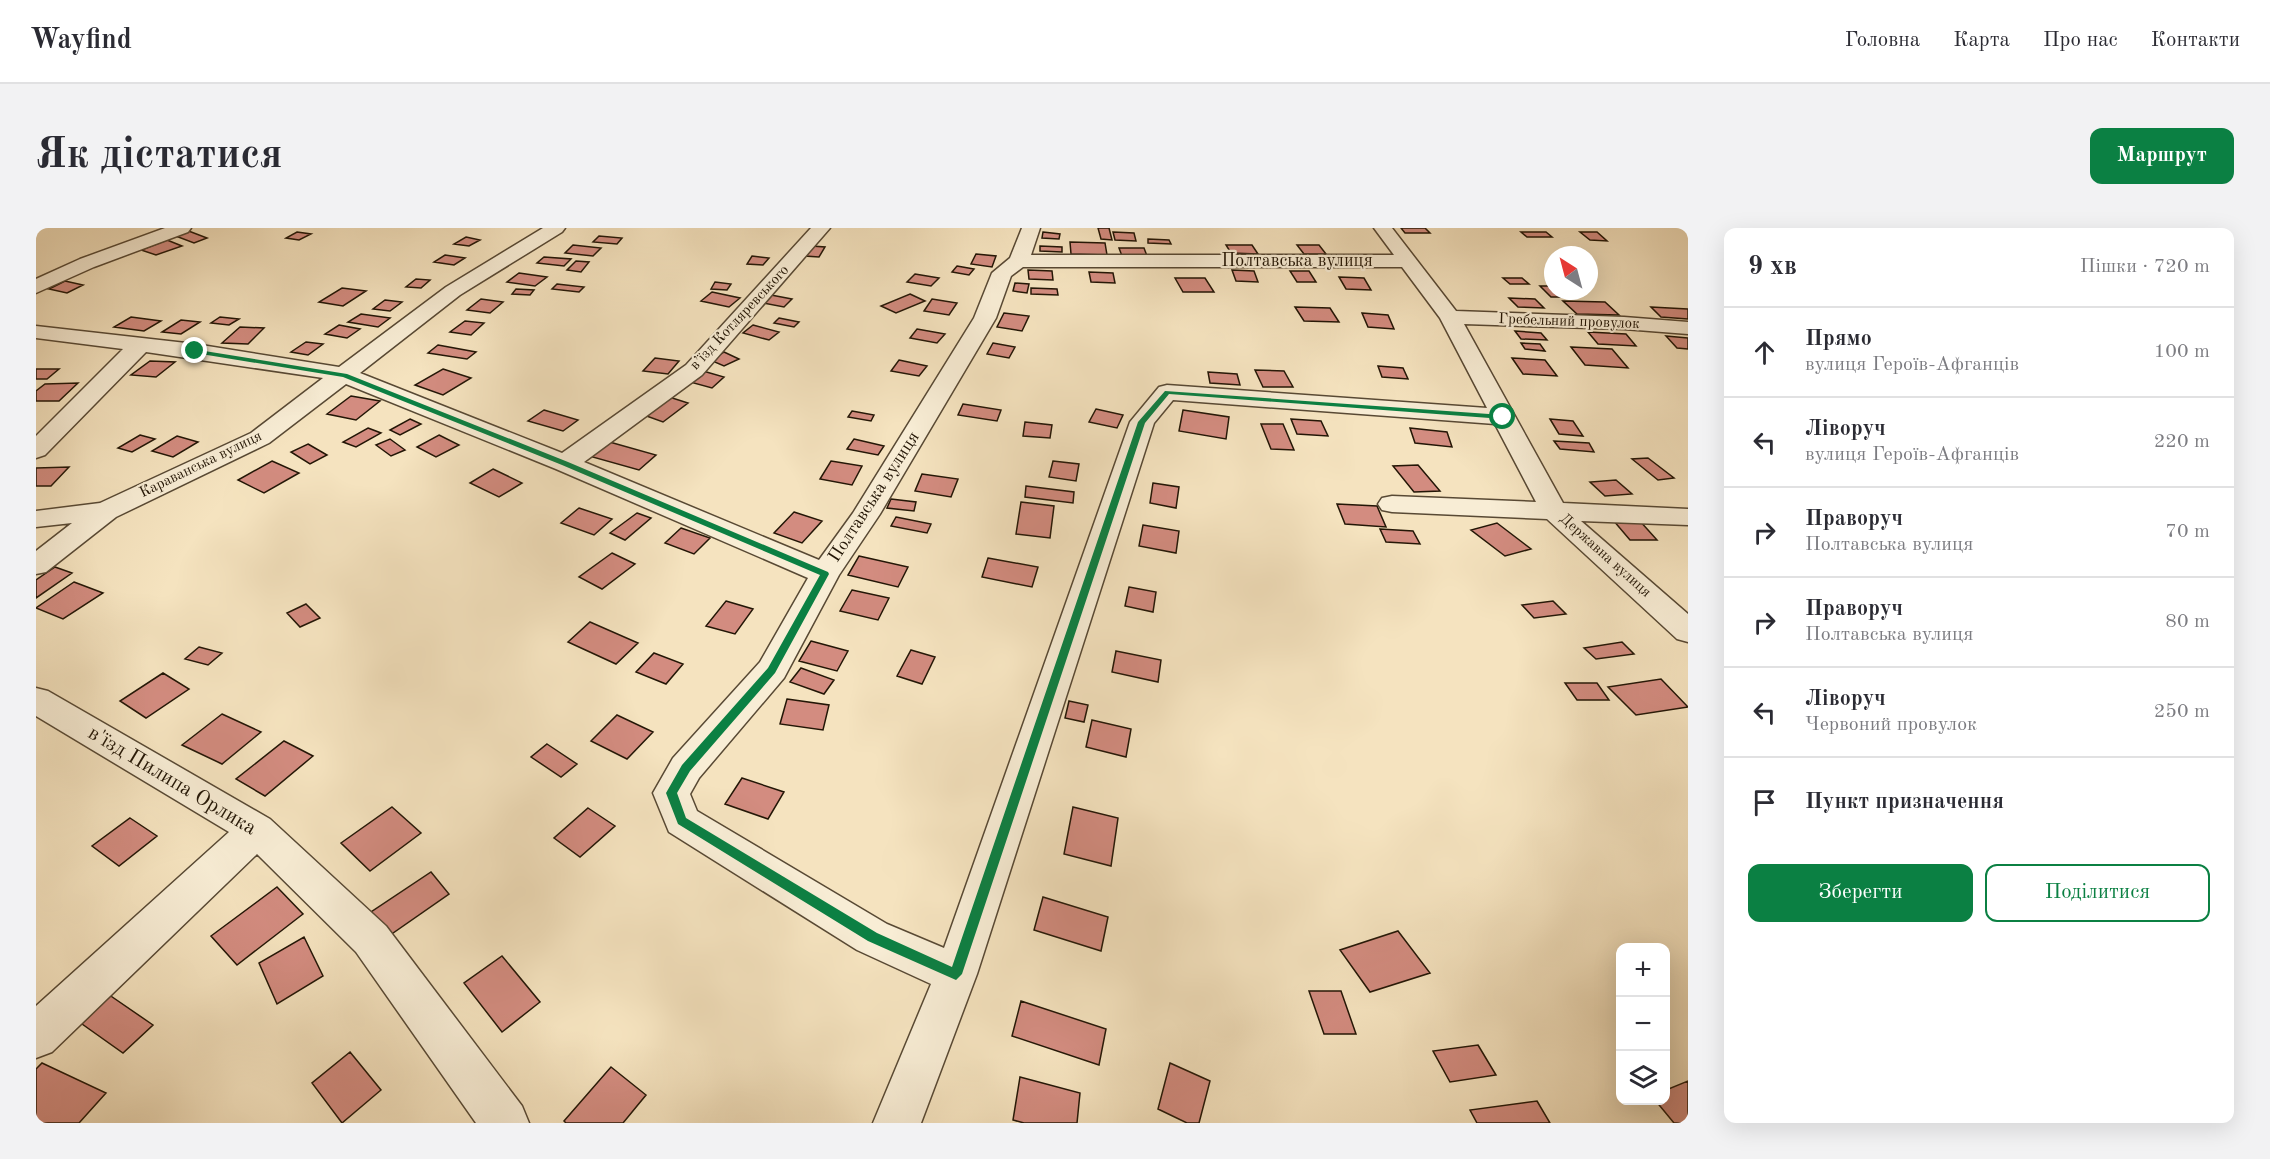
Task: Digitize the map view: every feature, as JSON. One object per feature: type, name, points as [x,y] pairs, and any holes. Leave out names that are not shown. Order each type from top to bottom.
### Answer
[{"type":"street","points":[[36,288],[87,263],[182,228]]},
{"type":"street","name":"Караванська вулиця","points":[[36,519],[106,511],[260,438],[453,291],[556,228]]},
{"type":"street","name":"в’їзд Котляревського","points":[[565,463],[694,370],[821,228]]},
{"type":"street","points":[[1019,261],[1031,228]]},
{"type":"street","name":"Державна вулиця","points":[[1383,228],[1450,317],[1554,511],[1688,631]]},
{"type":"street","name":"Полтавська вулиця","points":[[956,974],[872,937],[682,821],[671,793],[686,768],[772,670],[825,574],[866,514],[985,318],[1002,273],[1019,261],[1407,261]]},
{"type":"street","name":"Гребельний провулок","points":[[1450,317],[1623,323],[1688,328]]},
{"type":"street","points":[[36,332],[141,344],[345,375],[565,463],[825,574]]},
{"type":"street","points":[[36,450],[141,344]]},
{"type":"street","points":[[897,1123],[956,974],[1142,422],[1167,392],[1503,417]]},
{"type":"street","points":[[1392,504],[1688,517]]},
{"type":"street","points":[[36,565],[106,511]]},
{"type":"street","name":"в'їзд Пилипа Орлика","points":[[36,700],[257,830],[371,939],[505,1123]]},
{"type":"street","points":[[36,1036],[257,830]]},
{"type":"building","points":[[1098,228],[1109,228],[1112,240],[1101,239]]},
{"type":"building","points":[[1401,228],[1425,228],[1430,233],[1405,233]]},
{"type":"building","points":[[186,230],[207,238],[194,243],[173,235]]},
{"type":"building","points":[[297,232],[311,234],[299,240],[286,238]]},
{"type":"building","points":[[1043,232],[1060,234],[1059,239],[1042,238]]},
{"type":"building","points":[[1113,232],[1134,233],[1136,241],[1115,240]]},
{"type":"building","points":[[1521,232],[1546,232],[1552,237],[1527,237]]},
{"type":"building","points":[[1580,232],[1597,232],[1607,241],[1590,240]]},
{"type":"building","points":[[599,236],[622,238],[617,244],[593,242]]},
{"type":"building","points":[[466,237],[480,240],[469,246],[454,244]]},
{"type":"building","points":[[1148,239],[1169,240],[1171,244],[1148,243]]},
{"type":"building","points":[[167,240],[182,246],[156,255],[141,250]]},
{"type":"building","points":[[1070,242],[1105,243],[1107,255],[1071,254]]},
{"type":"building","points":[[573,245],[601,248],[593,256],[565,253]]},
{"type":"building","points":[[1226,245],[1252,245],[1258,254],[1231,253]]},
{"type":"building","points":[[1297,245],[1319,245],[1326,254],[1304,254]]},
{"type":"building","points":[[811,246],[825,247],[819,257],[805,256]]},
{"type":"building","points":[[1040,246],[1062,247],[1062,252],[1040,251]]},
{"type":"building","points":[[1119,248],[1144,248],[1147,256],[1122,256]]},
{"type":"building","points":[[976,254],[996,256],[992,267],[971,264]]},
{"type":"building","points":[[445,255],[465,258],[454,265],[434,262]]},
{"type":"building","points":[[752,256],[769,258],[763,265],[747,264]]},
{"type":"building","points":[[544,257],[571,259],[564,266],[537,263]]},
{"type":"building","points":[[576,261],[589,262],[581,272],[567,270]]},
{"type":"building","points":[[957,266],[974,269],[969,275],[952,272]]},
{"type":"building","points":[[1028,270],[1052,271],[1053,280],[1029,279]]},
{"type":"building","points":[[1232,270],[1254,271],[1258,282],[1236,281]]},
{"type":"building","points":[[1290,271],[1309,271],[1316,282],[1297,282]]},
{"type":"building","points":[[1089,272],[1113,273],[1115,283],[1091,282]]},
{"type":"building","points":[[519,273],[547,277],[535,286],[507,282]]},
{"type":"building","points":[[915,274],[939,278],[931,286],[907,282]]},
{"type":"building","points":[[1339,277],[1364,278],[1371,290],[1346,289]]},
{"type":"building","points":[[1175,278],[1205,278],[1214,292],[1183,292]]},
{"type":"building","points":[[1503,278],[1522,278],[1529,284],[1510,284]]},
{"type":"building","points":[[416,279],[430,280],[421,288],[406,287]]},
{"type":"building","points":[[65,281],[83,285],[67,293],[49,289]]},
{"type":"building","points":[[715,282],[731,284],[727,290],[711,289]]},
{"type":"building","points":[[1015,283],[1029,284],[1027,293],[1013,291]]},
{"type":"building","points":[[557,284],[584,287],[579,292],[552,289]]},
{"type":"building","points":[[342,288],[366,291],[343,306],[319,302]]},
{"type":"building","points":[[1031,288],[1057,289],[1058,295],[1031,294]]},
{"type":"building","points":[[516,289],[534,290],[530,295],[512,294]]},
{"type":"building","points":[[712,292],[740,298],[729,307],[701,301]]},
{"type":"building","points":[[910,294],[925,301],[896,313],[881,306]]},
{"type":"building","points":[[771,295],[792,299],[784,307],[763,303]]},
{"type":"building","points":[[1509,298],[1535,299],[1544,308],[1518,307]]},
{"type":"building","points":[[481,299],[503,302],[490,313],[467,310]]},
{"type":"building","points":[[932,299],[957,303],[949,315],[924,311]]},
{"type":"building","points":[[385,300],[402,302],[390,311],[373,309]]},
{"type":"building","points":[[1563,301],[1605,302],[1619,315],[1577,314]]},
{"type":"building","points":[[1295,307],[1330,308],[1339,322],[1304,321]]},
{"type":"building","points":[[1651,307],[1688,309],[1688,319],[1661,317]]},
{"type":"building","points":[[1004,313],[1029,316],[1022,331],[997,327]]},
{"type":"building","points":[[1362,313],[1388,315],[1394,329],[1368,327]]},
{"type":"building","points":[[361,314],[390,318],[378,327],[348,322]]},
{"type":"building","points":[[131,317],[161,321],[144,331],[114,327]]},
{"type":"building","points":[[220,317],[239,319],[229,325],[211,323]]},
{"type":"building","points":[[779,318],[799,322],[794,327],[774,323]]},
{"type":"building","points":[[181,320],[200,322],[181,334],[162,332]]},
{"type":"building","points":[[465,321],[484,323],[471,335],[450,332]]},
{"type":"building","points":[[339,325],[360,329],[347,338],[325,334]]},
{"type":"building","points":[[753,325],[779,332],[769,340],[743,333]]},
{"type":"building","points":[[240,327],[264,328],[248,344],[222,343]]},
{"type":"building","points":[[917,329],[945,334],[937,343],[910,338]]},
{"type":"building","points":[[1515,331],[1541,333],[1547,340],[1521,339]]},
{"type":"building","points":[[1588,332],[1626,334],[1636,346],[1598,344]]},
{"type":"building","points":[[1666,336],[1688,338],[1688,349],[1677,348]]},
{"type":"building","points":[[306,342],[323,344],[308,355],[291,352]]},
{"type":"building","points":[[993,343],[1015,347],[1009,358],[987,354]]},
{"type":"building","points":[[1521,343],[1540,344],[1545,351],[1525,349]]},
{"type":"building","points":[[438,345],[476,352],[467,359],[428,353]]},
{"type":"building","points":[[1571,347],[1612,349],[1628,368],[1585,365]]},
{"type":"building","points":[[724,352],[739,359],[724,366],[710,360]]},
{"type":"building","points":[[655,358],[679,361],[668,374],[643,371]]},
{"type":"building","points":[[1512,358],[1545,360],[1557,376],[1523,374]]},
{"type":"building","points":[[899,360],[927,366],[919,376],[891,371]]},
{"type":"building","points":[[150,361],[175,362],[156,377],[131,375]]},
{"type":"building","points":[[1378,366],[1403,368],[1408,379],[1382,377]]},
{"type":"building","points":[[36,369],[59,369],[47,379],[36,379]]},
{"type":"building","points":[[443,369],[471,378],[443,395],[415,385]]},
{"type":"building","points":[[1255,370],[1284,371],[1293,387],[1263,387]]},
{"type":"building","points":[[703,371],[724,377],[712,388],[690,382]]},
{"type":"building","points":[[1208,372],[1237,374],[1240,385],[1210,383]]},
{"type":"building","points":[[78,383],[59,401],[36,401],[36,391],[45,384]]},
{"type":"building","points":[[351,396],[380,401],[356,420],[327,414]]},
{"type":"building","points":[[666,396],[688,403],[663,422],[641,414]]},
{"type":"building","points":[[963,404],[1001,410],[997,421],[958,415]]},
{"type":"building","points":[[1096,409],[1123,415],[1117,428],[1089,422]]},
{"type":"building","points":[[544,410],[578,420],[563,431],[528,421]]},
{"type":"building","points":[[1183,410],[1229,417],[1226,439],[1179,431]]},
{"type":"building","points":[[852,411],[874,415],[871,421],[848,417]]},
{"type":"building","points":[[410,419],[421,424],[400,435],[390,430]]},
{"type":"building","points":[[1291,419],[1321,421],[1328,436],[1297,434]]},
{"type":"building","points":[[1550,419],[1573,421],[1583,436],[1559,434]]},
{"type":"building","points":[[1025,422],[1052,425],[1050,438],[1023,436]]},
{"type":"building","points":[[1261,424],[1283,424],[1294,450],[1271,449]]},
{"type":"building","points":[[368,428],[381,433],[356,447],[343,442]]},
{"type":"building","points":[[1410,428],[1447,432],[1452,447],[1415,443]]},
{"type":"building","points":[[140,435],[155,439],[132,452],[118,448]]},
{"type":"building","points":[[439,435],[459,445],[436,457],[417,447]]},
{"type":"building","points":[[177,436],[198,442],[173,457],[152,451]]},
{"type":"building","points":[[390,439],[405,450],[391,456],[376,445]]},
{"type":"building","points":[[854,439],[884,446],[878,455],[847,449]]},
{"type":"building","points":[[606,441],[656,455],[639,470],[589,456]]},
{"type":"building","points":[[1554,441],[1589,443],[1594,452],[1560,449]]},
{"type":"building","points":[[308,444],[327,455],[310,464],[291,452]]},
{"type":"building","points":[[1648,458],[1674,478],[1658,480],[1632,459]]},
{"type":"building","points":[[272,461],[299,473],[264,493],[238,480]]},
{"type":"building","points":[[831,461],[862,466],[852,485],[820,479]]},
{"type":"building","points":[[1053,461],[1079,464],[1076,481],[1049,477]]},
{"type":"building","points":[[1418,465],[1440,491],[1414,492],[1393,466]]},
{"type":"building","points":[[69,467],[51,486],[36,486],[36,468]]},
{"type":"building","points":[[493,469],[522,483],[499,497],[470,483]]},
{"type":"building","points":[[922,474],[958,479],[951,497],[915,491]]},
{"type":"building","points":[[1616,480],[1632,494],[1605,496],[1590,482]]},
{"type":"building","points":[[1153,483],[1179,487],[1176,508],[1150,503]]},
{"type":"building","points":[[1026,486],[1074,492],[1073,503],[1025,497]]},
{"type":"building","points":[[891,499],[916,502],[914,511],[887,508]]},
{"type":"building","points":[[1021,502],[1054,506],[1050,538],[1016,534]]},
{"type":"building","points":[[1337,504],[1377,506],[1386,527],[1345,524]]},
{"type":"building","points":[[579,508],[612,519],[594,535],[561,523]]},
{"type":"building","points":[[794,512],[822,521],[802,543],[774,533]]},
{"type":"building","points":[[637,513],[651,518],[625,540],[610,533]]},
{"type":"building","points":[[896,517],[931,524],[927,533],[891,526]]},
{"type":"building","points":[[1613,520],[1639,520],[1657,540],[1630,540]]},
{"type":"building","points":[[1497,523],[1531,549],[1505,556],[1471,530]]},
{"type":"building","points":[[1143,525],[1179,531],[1176,553],[1139,546]]},
{"type":"building","points":[[681,528],[710,538],[694,554],[665,543]]},
{"type":"building","points":[[1380,529],[1413,531],[1420,544],[1386,542]]},
{"type":"building","points":[[612,553],[635,564],[602,589],[579,577]]},
{"type":"building","points":[[859,556],[908,567],[898,587],[848,575]]},
{"type":"building","points":[[988,558],[1038,567],[1032,587],[982,577]]},
{"type":"building","points":[[55,567],[72,573],[36,598],[36,580]]},
{"type":"building","points":[[74,582],[103,593],[63,619],[36,608]]},
{"type":"building","points":[[1129,587],[1156,592],[1153,612],[1125,606]]},
{"type":"building","points":[[852,590],[889,598],[878,620],[840,611]]},
{"type":"building","points":[[726,601],[753,609],[735,634],[706,626]]},
{"type":"building","points":[[1553,601],[1566,614],[1534,618],[1522,605]]},
{"type":"building","points":[[306,604],[320,618],[300,627],[287,613]]},
{"type":"building","points":[[590,622],[638,643],[616,664],[568,642]]},
{"type":"building","points":[[811,641],[848,651],[837,671],[799,661]]},
{"type":"building","points":[[1622,642],[1634,654],[1596,659],[1584,648]]},
{"type":"building","points":[[199,647],[222,653],[208,665],[185,659]]},
{"type":"building","points":[[911,650],[935,657],[922,684],[897,676]]},
{"type":"building","points":[[1116,651],[1161,660],[1158,682],[1112,672]]},
{"type":"building","points":[[654,653],[683,664],[666,684],[636,672]]},
{"type":"building","points":[[801,668],[834,680],[824,694],[790,682]]},
{"type":"building","points":[[163,673],[189,689],[146,718],[120,701]]},
{"type":"building","points":[[1661,679],[1688,707],[1636,715],[1608,687]]},
{"type":"building","points":[[1565,683],[1597,683],[1609,700],[1577,700]]},
{"type":"building","points":[[787,699],[829,705],[823,730],[780,724]]},
{"type":"building","points":[[1069,701],[1088,705],[1084,722],[1065,718]]},
{"type":"building","points":[[222,714],[261,732],[222,764],[182,745]]},
{"type":"building","points":[[617,715],[653,732],[627,759],[591,741]]},
{"type":"building","points":[[1092,720],[1131,729],[1126,757],[1086,747]]},
{"type":"building","points":[[284,741],[313,756],[265,796],[236,779]]},
{"type":"building","points":[[547,744],[577,764],[561,777],[531,757]]},
{"type":"building","points":[[742,778],[784,792],[768,819],[725,804]]},
{"type":"building","points":[[392,807],[421,833],[370,871],[341,843]]},
{"type":"building","points":[[1073,807],[1118,818],[1111,866],[1064,854]]},
{"type":"building","points":[[588,808],[615,826],[580,857],[554,838]]},
{"type":"building","points":[[130,818],[157,836],[119,866],[92,846]]},
{"type":"building","points":[[431,872],[449,894],[383,940],[365,916]]},
{"type":"building","points":[[277,887],[303,914],[237,965],[211,936]]},
{"type":"building","points":[[1043,897],[1108,917],[1101,951],[1034,930]]},
{"type":"building","points":[[1398,931],[1430,973],[1370,992],[1340,950]]},
{"type":"building","points":[[304,937],[323,976],[277,1004],[259,963]]},
{"type":"building","points":[[502,956],[540,1002],[502,1032],[464,983]]},
{"type":"building","points":[[1309,991],[1341,991],[1356,1034],[1324,1034]]},
{"type":"building","points":[[105,992],[153,1025],[123,1053],[75,1019]]},
{"type":"building","points":[[1021,1001],[1106,1029],[1099,1065],[1012,1036]]},
{"type":"building","points":[[1478,1045],[1496,1075],[1450,1082],[1433,1051]]},
{"type":"building","points":[[350,1052],[381,1090],[342,1123],[312,1083]]},
{"type":"building","points":[[42,1063],[106,1093],[79,1123],[36,1121],[36,1069]]},
{"type":"building","points":[[1170,1063],[1210,1081],[1199,1123],[1187,1123],[1158,1109]]},
{"type":"building","points":[[611,1067],[646,1095],[623,1123],[566,1123],[564,1121]]},
{"type":"building","points":[[1020,1077],[1080,1093],[1077,1123],[1024,1123],[1013,1120]]},
{"type":"building","points":[[1688,1081],[1688,1123],[1674,1123],[1659,1105],[1670,1105],[1670,1088]]},
{"type":"building","points":[[1537,1101],[1550,1123],[1477,1123],[1470,1110]]},
{"type":"route","points":[[195,351],[345,375],[565,463],[825,574],[772,670],[686,768],[671,793],[682,821],[872,937],[956,974],[1142,422],[1167,392],[1503,417]]}]
